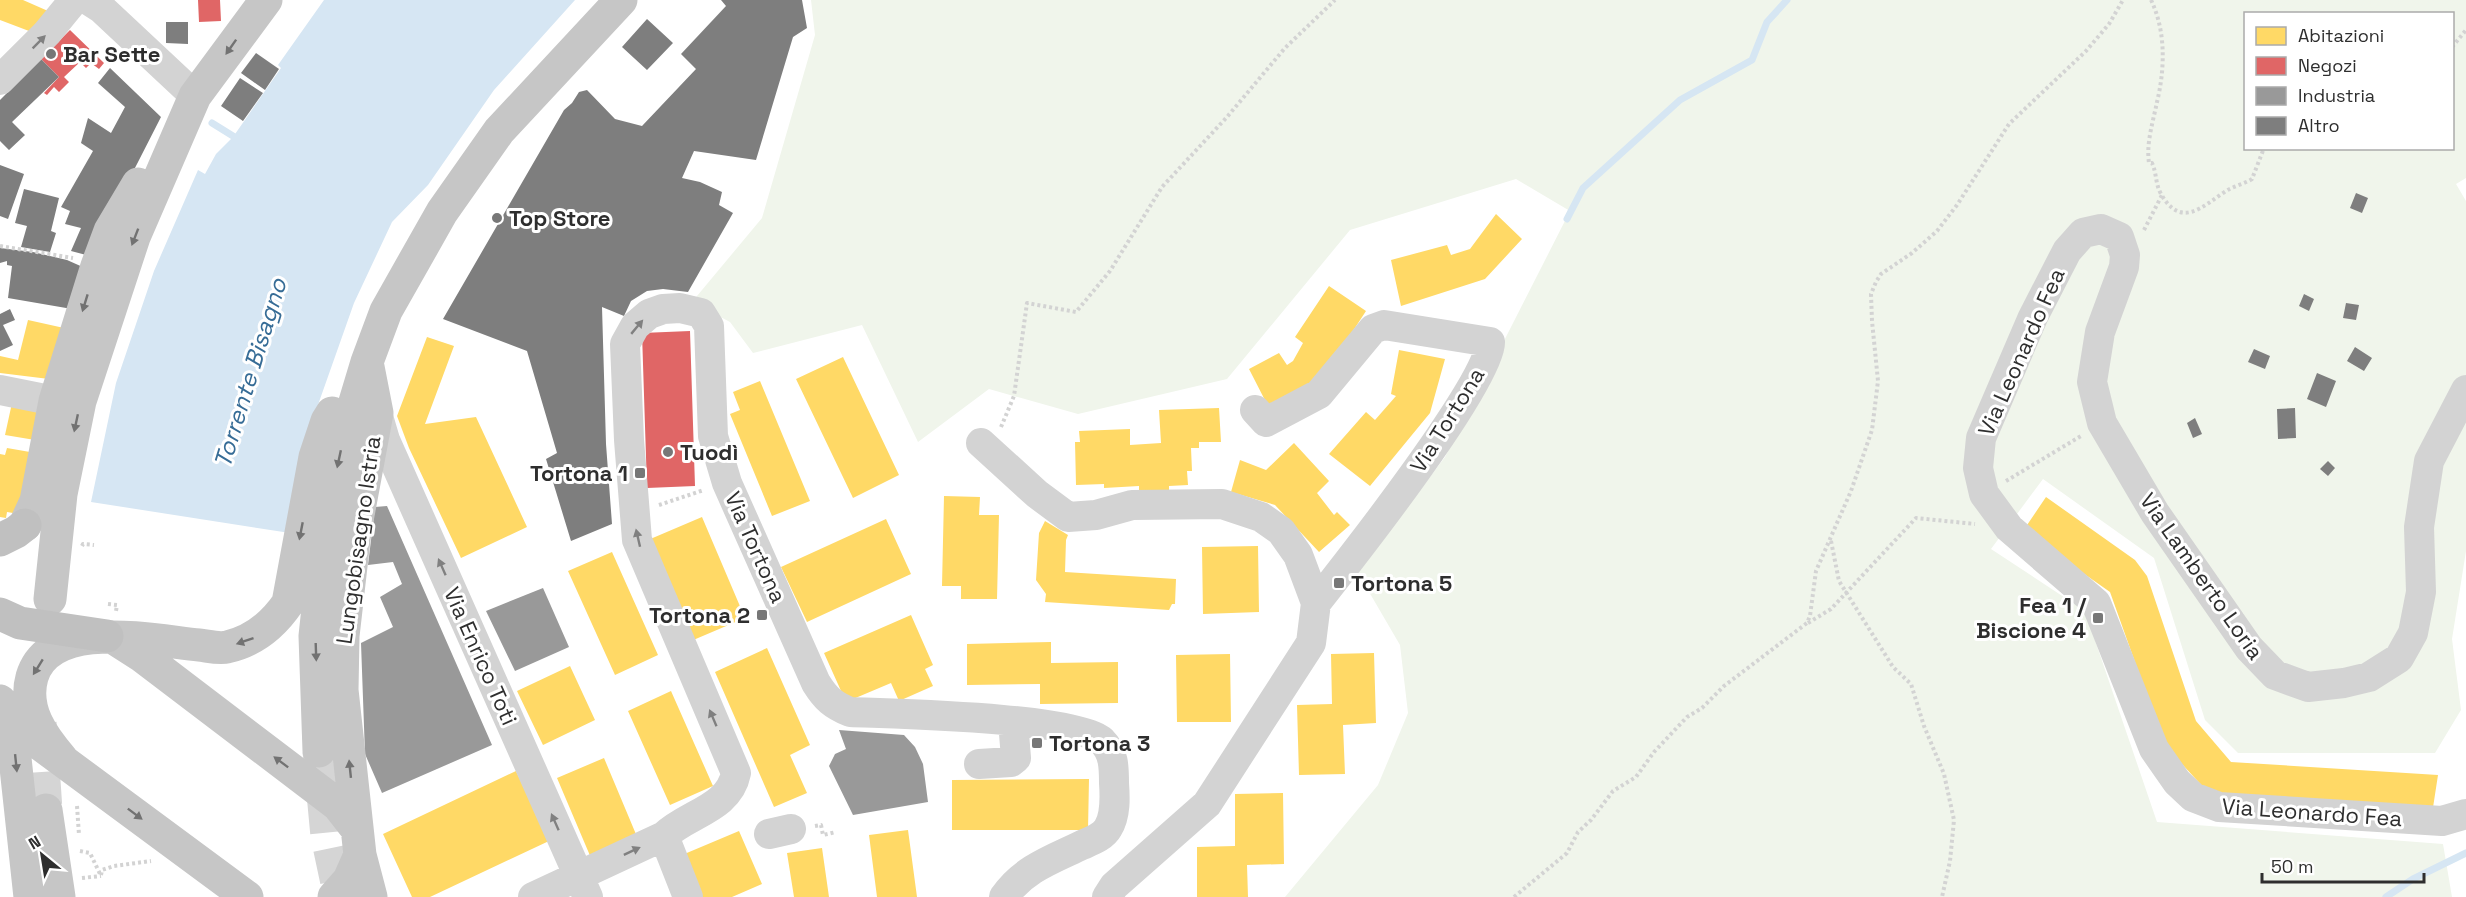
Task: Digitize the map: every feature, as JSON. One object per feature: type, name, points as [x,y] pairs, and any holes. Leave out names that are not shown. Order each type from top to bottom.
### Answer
[{"type":"highway","points":[[0,614],[20,622],[110,637]]},
{"type":"main road","points":[[50,599],[61,494],[80,400],[134,237],[195,96],[266,0]]},
{"type":"main road","name":"Lungobisagno Istria","points":[[319,751],[315,636],[320,578],[339,455],[367,362],[386,311],[442,212],[499,131],[621,0]]},
{"type":"main road","points":[[13,532],[36,501],[55,401],[110,231],[142,177],[173,144]]},
{"type":"main road","points":[[62,759],[47,742],[37,725],[31,707],[30,687],[33,675],[46,655],[60,646],[82,639],[110,637],[225,648],[256,637],[278,618],[288,603],[315,457],[327,421],[367,362]]},
{"type":"main road","name":"Lungobisagno Istria","points":[[367,362],[377,414],[355,531],[343,636],[342,690],[358,841],[371,897]]},
{"type":"main road","points":[[110,637],[142,656],[338,805],[358,841],[349,880],[334,897]]},
{"type":"main road","points":[[0,701],[25,733],[234,892]]},
{"type":"main road","points":[[0,707],[14,749],[30,897]]},
{"type":"main road","points":[[46,810],[71,892]]},
{"type":"street","points":[[2,72],[47,33],[74,0]]},
{"type":"street","points":[[88,0],[102,9],[195,96]]},
{"type":"street","name":"Via Leonardo Fea","points":[[2125,255],[2119,237],[2101,229],[2083,232],[2067,251],[2033,317],[1981,438],[1978,468],[1984,494],[2009,528],[2096,603],[2154,749],[2177,782],[2193,796],[2219,807],[2243,809],[2442,821],[2466,814]]},
{"type":"street","name":"Via Lamberto Loria","points":[[2125,255],[2124,267],[2100,332],[2092,382],[2102,423],[2155,513],[2249,648],[2275,675],[2308,687],[2369,677],[2399,658],[2413,633],[2421,592],[2419,527],[2429,461],[2466,390]]},
{"type":"street","name":"Via Tortona","points":[[533,897],[583,886],[664,836],[676,825],[716,805],[734,785],[736,773],[637,540],[628,440],[625,344],[635,326],[649,314],[663,309],[680,308],[701,313],[709,326],[713,436],[727,483],[816,683],[825,698],[850,712],[1014,721],[1066,729],[1090,734],[1101,741],[1112,754],[1115,802],[1109,827],[1099,837],[1031,869],[1013,883],[1004,897]]},
{"type":"street","name":"Via Tortona","points":[[1255,410],[1266,422],[1320,394],[1373,329],[1384,325],[1490,342],[1486,358],[1465,399],[1415,472],[1316,603]]},
{"type":"street","points":[[0,390],[55,401]]},
{"type":"street","name":"Via Enrico Toti","points":[[377,414],[385,440],[583,886]]},
{"type":"street","name":"Via Tortona","points":[[981,444],[1037,494],[1068,517],[1096,515],[1132,505],[1222,504],[1261,517],[1281,531],[1298,555],[1316,603],[1311,643],[1207,804],[1114,886],[1107,897]]},
{"type":"street","points":[[979,764],[1011,762],[1016,758],[1014,721]]},
{"type":"street","points":[[664,836],[688,897]]},
{"type":"path","points":[[981,444],[998,432],[1014,396],[1027,303],[1076,312],[1110,271],[1162,187],[1227,117],[1285,48],[1335,0]]},
{"type":"path","points":[[1807,623],[1816,571],[1851,491],[1872,430],[1878,381],[1871,294],[1881,274],[1912,253],[1937,231],[1957,205],[2009,124],[2085,51],[2109,24],[2123,0]]},
{"type":"path","points":[[2151,0],[2160,23],[2163,50],[2158,100],[2152,121],[2148,157],[2149,163],[2152,163],[2156,172],[2156,184],[2162,195],[2177,212],[2194,212],[2234,187],[2252,179],[2263,150]]},
{"type":"path","points":[[2454,45],[2466,30]]},
{"type":"path","points":[[2125,255],[2146,227],[2162,195]]},
{"type":"path","points":[[0,246],[68,256]]},
{"type":"path","points":[[1984,494],[2102,423]]},
{"type":"path","points":[[654,506],[715,487]]},
{"type":"path","points":[[1514,897],[1567,853],[1578,832],[1591,820],[1613,791],[1636,777],[1654,752],[1687,717],[1702,708],[1724,686],[1807,623],[1831,609],[1916,518],[2009,528]]},
{"type":"path","points":[[1831,540],[1839,581],[1893,667],[1911,684],[1924,726],[1944,774],[1954,820],[1950,861],[1942,897]]},
{"type":"path","points":[[108,604],[117,605]]},
{"type":"path","points":[[71,892],[82,877],[101,876],[102,870],[114,866],[153,860]]},
{"type":"shaded area","points":[[811,0],[2466,0],[2466,178],[2456,184],[2466,201],[2466,551],[2452,639],[2461,710],[2435,753],[2238,753],[2205,720],[2154,558],[2043,479],[1991,549],[2085,611],[2157,822],[2443,844],[2452,897],[1285,897],[1378,785],[1408,713],[1400,645],[1358,573],[1445,457],[1570,211],[1516,179],[1350,230],[1227,379],[1078,414],[989,389],[918,442],[862,325],[753,353],[730,322],[692,302],[762,218],[815,35]]},
{"type":"water","name":"Torrente Bisagno","points":[[324,0],[575,0],[494,90],[428,185],[392,222],[354,303],[319,402],[304,456],[290,533],[91,502],[116,383],[154,271],[198,170],[205,174],[216,154],[233,137],[281,68],[278,65]]},
{"type":"building: Abitazioni","points":[[0,0],[23,0],[48,11],[29,31],[0,20]]},
{"type":"building: Abitazioni","points":[[1496,214],[1522,239],[1485,279],[1401,306],[1391,260],[1447,245],[1451,255],[1470,249]]},
{"type":"building: Abitazioni","points":[[1329,286],[1366,311],[1317,386],[1270,410],[1249,369],[1279,353],[1287,365],[1293,361],[1303,343],[1295,337]]},
{"type":"building: Abitazioni","points":[[28,320],[64,328],[49,379],[0,373],[0,356],[18,360]]},
{"type":"building: Abitazioni","points":[[427,337],[454,346],[425,424],[476,417],[527,527],[461,558],[409,448],[397,416]]},
{"type":"building: Abitazioni","points":[[1399,350],[1445,359],[1430,413],[1370,486],[1329,454],[1366,412],[1375,420],[1396,396],[1391,394]]},
{"type":"building: Abitazioni","points":[[843,357],[899,475],[853,498],[796,379]]},
{"type":"building: Abitazioni","points":[[760,381],[810,501],[772,516],[730,414],[740,410],[733,392]]},
{"type":"building: Abitazioni","points":[[12,403],[41,409],[35,440],[5,435]]},
{"type":"building: Abitazioni","points":[[1219,408],[1221,442],[1199,442],[1199,448],[1191,448],[1192,471],[1187,471],[1188,485],[1169,486],[1169,490],[1139,491],[1139,486],[1104,488],[1104,484],[1076,485],[1075,442],[1080,442],[1079,431],[1130,429],[1130,445],[1161,443],[1159,410]]},
{"type":"building: Abitazioni","points":[[1294,443],[1329,481],[1317,493],[1334,515],[1337,512],[1350,525],[1319,552],[1275,505],[1231,492],[1240,460],[1266,470]]},
{"type":"building: Abitazioni","points":[[7,448],[30,452],[19,514],[7,512],[6,518],[0,517],[0,454],[5,455]]},
{"type":"building: Abitazioni","points":[[944,496],[980,497],[979,515],[999,515],[997,599],[961,599],[961,586],[942,586]]},
{"type":"building: Abitazioni","points":[[2046,497],[2135,560],[2147,576],[2196,721],[2231,762],[2438,775],[2432,814],[2227,798],[2205,789],[2169,750],[2162,738],[2110,592],[2023,531]]},
{"type":"building: Abitazioni","points":[[702,517],[745,618],[691,641],[648,540]]},
{"type":"building: Abitazioni","points":[[886,519],[911,574],[807,622],[781,567]]},
{"type":"building: Abitazioni","points":[[1045,521],[1068,535],[1065,572],[1176,579],[1175,604],[1172,604],[1169,610],[1045,602],[1046,594],[1036,580],[1039,533]]},
{"type":"building: Abitazioni","points":[[1258,546],[1259,612],[1203,614],[1202,547]]},
{"type":"building: Abitazioni","points":[[612,552],[658,655],[615,675],[568,571]]},
{"type":"building: Abitazioni","points":[[911,615],[933,665],[925,669],[933,686],[899,701],[891,683],[846,702],[824,653]]},
{"type":"building: Abitazioni","points":[[1051,642],[1051,663],[1118,662],[1118,703],[1040,704],[1040,684],[967,685],[967,644]]},
{"type":"building: Abitazioni","points":[[767,648],[810,745],[790,755],[807,793],[774,807],[715,672]]},
{"type":"building: Abitazioni","points":[[1374,653],[1376,723],[1343,725],[1345,774],[1299,775],[1297,705],[1332,704],[1331,654]]},
{"type":"building: Abitazioni","points":[[1230,654],[1231,722],[1177,722],[1176,655]]},
{"type":"building: Abitazioni","points":[[570,666],[595,720],[543,745],[517,691]]},
{"type":"building: Abitazioni","points":[[671,691],[713,786],[670,805],[628,711]]},
{"type":"building: Abitazioni","points":[[604,758],[638,839],[591,858],[557,778]]},
{"type":"building: Abitazioni","points":[[516,771],[549,841],[430,897],[412,897],[383,834]]},
{"type":"building: Abitazioni","points":[[1089,779],[1088,830],[952,830],[952,780]]},
{"type":"building: Abitazioni","points":[[1283,793],[1284,864],[1247,865],[1248,897],[1197,897],[1197,847],[1235,846],[1235,794]]},
{"type":"building: Abitazioni","points":[[908,830],[917,897],[877,897],[869,835]]},
{"type":"building: Abitazioni","points":[[739,831],[762,884],[732,897],[699,897],[682,855]]},
{"type":"building: Abitazioni","points":[[822,848],[829,897],[794,897],[787,853]]},
{"type":"building: Negozi","points":[[198,0],[220,0],[221,21],[199,22]]},
{"type":"building: Negozi","points":[[70,30],[104,63],[99,69],[91,63],[86,68],[80,62],[64,77],[69,82],[59,92],[54,87],[47,95],[44,93],[59,77],[41,59]]},
{"type":"building: Negozi","points":[[690,331],[695,486],[647,488],[642,333]]},
{"type":"building: Industria","points":[[387,506],[492,745],[382,793],[365,754],[361,643],[393,627],[380,597],[402,584],[393,562],[368,565],[375,507]]},
{"type":"building: Industria","points":[[543,588],[569,647],[515,671],[486,611]]},
{"type":"building: Industria","points":[[839,730],[904,735],[915,747],[923,764],[928,802],[853,815],[829,766],[835,754],[846,749]]},
{"type":"building: Altro","points":[[721,0],[802,0],[807,28],[793,37],[756,160],[694,151],[682,178],[700,182],[722,192],[719,205],[733,213],[688,292],[663,289],[647,291],[631,301],[624,316],[602,307],[606,444],[612,524],[571,541],[546,459],[557,453],[527,351],[443,319],[564,110],[579,92],[587,90],[615,119],[642,126],[696,69],[681,54],[726,6]]},
{"type":"building: Altro","points":[[647,19],[673,43],[647,70],[622,47]]},
{"type":"building: Altro","points":[[166,22],[188,22],[188,44],[166,43]]},
{"type":"building: Altro","points":[[256,53],[279,69],[265,90],[241,73]]},
{"type":"building: Altro","points":[[41,59],[59,77],[12,122],[25,135],[9,150],[0,141],[0,100]]},
{"type":"building: Altro","points":[[110,68],[161,117],[90,256],[71,251],[81,228],[65,224],[70,211],[61,207],[93,151],[81,143],[88,118],[111,133],[125,107],[98,83]]},
{"type":"building: Altro","points":[[240,78],[263,93],[243,121],[221,106]]},
{"type":"building: Altro","points":[[0,165],[24,174],[8,219],[0,216]]},
{"type":"building: Altro","points":[[24,189],[59,198],[51,231],[56,233],[50,252],[21,247],[27,226],[15,223]]},
{"type":"building: Altro","points":[[2356,193],[2368,198],[2362,213],[2350,208]]},
{"type":"building: Altro","points":[[0,248],[33,252],[67,260],[85,268],[72,309],[8,298],[12,266],[7,265],[7,261],[0,263]]},
{"type":"building: Altro","points":[[2304,294],[2314,299],[2309,311],[2299,306]]},
{"type":"building: Altro","points":[[2346,303],[2359,305],[2356,320],[2343,318]]},
{"type":"building: Altro","points":[[10,309],[15,320],[3,325],[13,345],[0,351],[0,314]]},
{"type":"building: Altro","points":[[2355,347],[2372,358],[2364,371],[2347,361]]},
{"type":"building: Altro","points":[[2254,349],[2270,356],[2265,369],[2248,362]]},
{"type":"building: Altro","points":[[2317,373],[2336,381],[2326,407],[2307,399]]},
{"type":"building: Altro","points":[[2295,408],[2296,438],[2278,439],[2277,409]]},
{"type":"building: Altro","points":[[2195,418],[2202,434],[2193,438],[2187,423]]},
{"type":"building: Altro","points":[[2328,461],[2335,468],[2328,476],[2320,469]]},
{"type":"waterway","points":[[1567,219],[1583,188],[1680,100],[1752,60],[1767,22],[1787,0]]},
{"type":"waterway","points":[[212,123],[241,141]]},
{"type":"waterway","points":[[2386,897],[2413,879],[2466,853]]},
{"type":"tunnel","points":[[40,723],[46,810]]},
{"type":"tunnel","points":[[319,751],[327,836],[340,897]]},
{"type":"place","name":"Bar Sette","points":[[51,54]]},
{"type":"place","name":"Top Store","points":[[497,218]]},
{"type":"place","name":"Tuodì","points":[[668,452]]},
{"type":"place","name":"Tortona 1","points":[[640,473]]},
{"type":"place","name":"Tortona 5","points":[[1339,583]]},
{"type":"place","name":"Tortona 2","points":[[762,615]]},
{"type":"place","name":"Fea 1 / Biscione 4","points":[[2098,618]]},
{"type":"place","name":"Tortona 3","points":[[1037,743]]}]
